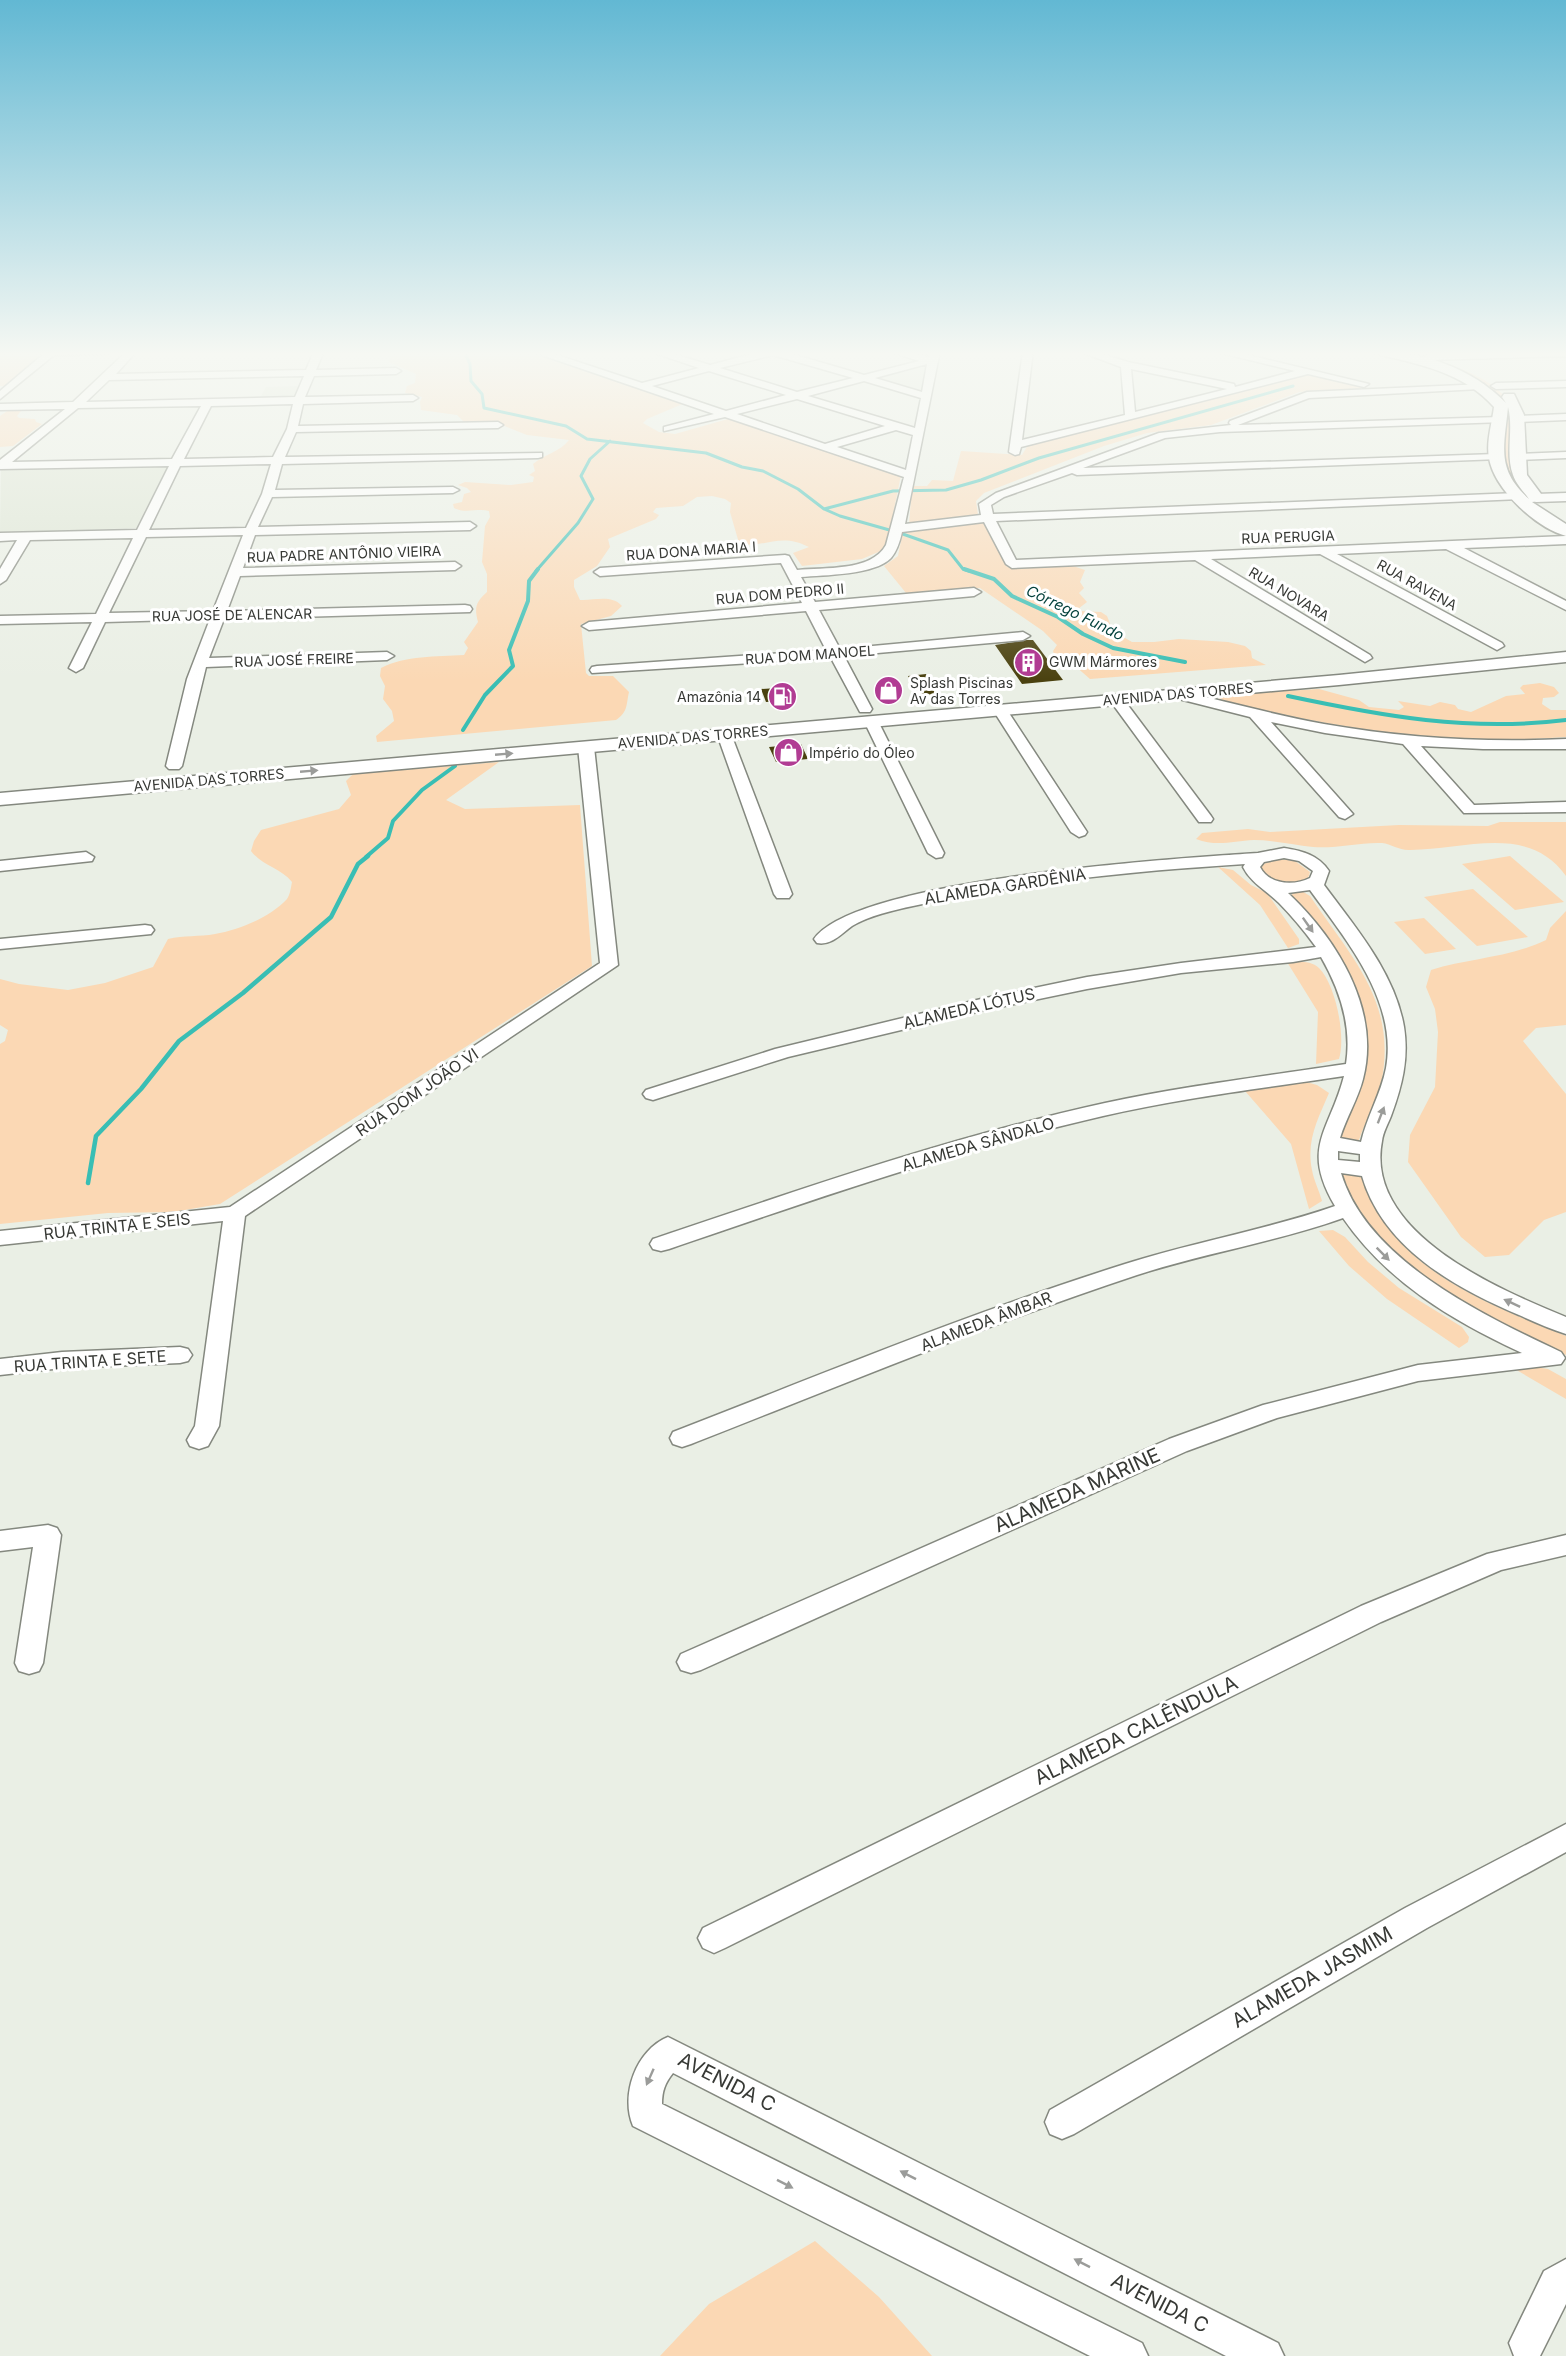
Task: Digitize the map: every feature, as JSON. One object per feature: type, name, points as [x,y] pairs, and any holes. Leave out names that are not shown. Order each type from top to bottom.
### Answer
[{"type":"main road","points":[[1500,461],[1500,469],[1517,497],[1566,531]]},
{"type":"main road","points":[[1519,461],[1522,478],[1536,498],[1566,520]]},
{"type":"main road","points":[[1500,469],[1513,478],[1522,478]]},
{"type":"main road","points":[[1230,706],[1212,697],[1211,685],[1566,645]]},
{"type":"main road","name":"AVENIDA DAS TORRES","points":[[0,782],[105,772],[177,774],[586,747],[724,734],[868,715],[945,702],[1211,685],[1339,680],[1401,669],[1566,650]]},
{"type":"main road","name":"AVENIDA DAS TORRES","points":[[0,799],[59,793],[177,774],[868,715],[915,717],[1000,710],[1176,694],[1211,685],[1296,674],[1566,657]]},
{"type":"main road","points":[[1339,680],[1395,680],[1566,663]]},
{"type":"main road","points":[[915,717],[950,713],[963,707],[959,703],[945,702]]},
{"type":"main road","points":[[59,793],[94,789],[111,783],[114,780],[105,772]]},
{"type":"street","points":[[0,466],[277,461],[268,494],[250,532],[200,663],[177,774]]},
{"type":"street","points":[[867,461],[909,475]]},
{"type":"street","points":[[912,461],[897,532],[888,555],[867,565],[792,574],[868,715],[936,854]]},
{"type":"street","points":[[988,518],[985,504],[1000,495],[1090,461]]},
{"type":"street","points":[[76,668],[176,463]]},
{"type":"street","points":[[1059,473],[1500,469]]},
{"type":"street","points":[[268,494],[453,490]]},
{"type":"street","points":[[897,532],[988,518],[1517,497]]},
{"type":"street","points":[[1536,498],[1566,497]]},
{"type":"street","name":"RUA PERUGIA","points":[[988,518],[1012,564],[1566,540]]},
{"type":"street","points":[[0,537],[470,526]]},
{"type":"street","points":[[0,580],[26,536]]},
{"type":"street","points":[[1450,545],[1566,606]]},
{"type":"street","name":"RUA RAVENA","points":[[1322,551],[1497,646]]},
{"type":"street","name":"RUA NOVARA","points":[[1197,556],[1365,658]]},
{"type":"street","name":"RUA DONA MARIA I","points":[[600,572],[785,559],[792,574]]},
{"type":"street","name":"RUA PADRE ANTÔNIO VIEIRA","points":[[234,572],[454,566]]},
{"type":"street","name":"RUA DOM PEDRO II","points":[[589,626],[974,592]]},
{"type":"street","name":"RUA JOSÉ DE ALENCAR","points":[[0,620],[465,609]]},
{"type":"street","name":"RUA DOM MANOEL","points":[[597,670],[836,653],[1023,636]]},
{"type":"street","name":"RUA JOSÉ FREIRE","points":[[200,663],[387,656]]},
{"type":"street","points":[[1176,694],[1345,732],[1407,740],[1498,745],[1566,744]]},
{"type":"street","points":[[1116,699],[1205,819]]},
{"type":"street","points":[[1000,710],[1079,832]]},
{"type":"street","points":[[1255,712],[1345,814]]},
{"type":"street","points":[[724,734],[783,894]]},
{"type":"street","points":[[1407,740],[1470,810],[1566,807]]},
{"type":"street","name":"RUA DOM JOÃO VI","points":[[235,1213],[609,965],[586,747]]},
{"type":"street","points":[[1274,854],[1304,858],[1318,866],[1321,876],[1314,883],[1294,888],[1260,871],[1274,854]]},
{"type":"street","points":[[0,866],[86,857]]},
{"type":"street","name":"ALAMEDA GARDÊNIA","points":[[823,939],[841,922],[903,902],[1023,881],[1196,861],[1260,871]]},
{"type":"street","points":[[1260,871],[1291,903],[1329,957],[1341,975],[1354,1010],[1359,1042],[1356,1068],[1349,1091],[1331,1132],[1329,1165],[1332,1180],[1347,1209],[1379,1251],[1406,1276],[1447,1305],[1497,1332],[1560,1361]]},
{"type":"street","points":[[1314,883],[1363,951],[1381,985],[1393,1024],[1397,1048],[1394,1073],[1370,1149],[1370,1170],[1378,1193],[1396,1221],[1423,1251],[1449,1270],[1477,1286],[1566,1326]]},
{"type":"street","points":[[0,944],[145,930]]},
{"type":"street","name":"ALAMEDA LÓTUS","points":[[653,1094],[782,1053],[981,1005],[1087,983],[1181,968],[1293,957],[1329,957]]},
{"type":"street","name":"ALAMEDA SÂNDALO","points":[[661,1244],[847,1180],[1070,1118],[1164,1098],[1356,1068]]},
{"type":"street","name":"ALAMEDA SÂNDALO","points":[[1304,1076],[1334,1083],[1349,1091]]},
{"type":"street","points":[[1330,1142],[1346,1147],[1370,1149]]},
{"type":"street","points":[[1329,1165],[1370,1170]]},
{"type":"street","name":"ALAMEDA ÂMBAR","points":[[682,1438],[1029,1303],[1135,1268],[1297,1227],[1347,1209]]},
{"type":"street","points":[[199,1440],[207,1426],[235,1213]]},
{"type":"street","name":"RUA TRINTA E SEIS","points":[[0,1238],[235,1213]]},
{"type":"street","name":"ALAMEDA ÂMBAR","points":[[1297,1227],[1364,1232]]},
{"type":"street","points":[[1479,1365],[1497,1332]]},
{"type":"street","name":"RUA TRINTA E SETE","points":[[0,1367],[62,1360],[180,1355]]},
{"type":"street","name":"ALAMEDA MARINE","points":[[691,1662],[1178,1445],[1272,1411],[1418,1373],[1479,1365],[1560,1361]]},
{"type":"street","points":[[0,1541],[48,1535],[29,1663]]},
{"type":"street","name":"ALAMEDA CALÊNDULA","points":[[714,1938],[1371,1614],[1496,1561],[1566,1545]]},
{"type":"street","name":"ALAMEDA JASMIM","points":[[1062,2122],[1416,1918],[1566,1837]]},
{"type":"street","name":"AVENIDA C","points":[[1129,2356],[645,2114],[644,2099],[647,2081],[656,2066],[668,2053],[1265,2356]]},
{"type":"street","points":[[1527,2343],[1557,2284],[1566,2277]]},
{"type":"shaded area","points":[[538,461],[858,461],[901,475],[888,539],[883,550],[862,559],[802,566],[793,553],[809,547],[789,541],[748,545],[739,543],[730,512],[731,503],[712,496],[697,497],[683,506],[656,508],[653,512],[659,515],[656,519],[608,539],[610,547],[597,566],[574,580],[574,587],[580,600],[608,599],[622,606],[611,616],[581,624],[586,673],[589,676],[613,676],[629,692],[626,708],[616,720],[377,742],[376,736],[394,721],[392,711],[383,699],[385,686],[380,676],[381,668],[411,659],[464,655],[468,648],[464,642],[478,622],[477,605],[487,592],[487,574],[482,562],[485,526],[490,517],[489,511],[463,511],[454,508],[453,504],[462,502],[464,494],[471,492],[458,485],[465,482],[511,485],[533,482],[534,477],[529,475],[535,471],[533,464]]},
{"type":"shaded area","points":[[958,461],[1066,461],[984,493],[976,501],[978,515],[976,516],[909,525],[912,486],[927,486],[932,480],[953,481]]},
{"type":"shaded area","points":[[1505,461],[1513,461],[1513,473],[1509,473]]},
{"type":"shaded area","points":[[169,464],[136,528],[0,533],[1,468]]},
{"type":"shaded area","points":[[984,521],[1007,567],[1070,565],[1085,570],[1080,582],[1084,588],[1079,593],[1087,602],[1078,609],[1101,612],[1107,616],[1113,631],[1132,642],[1179,639],[1228,642],[1245,646],[1251,651],[1252,658],[1266,665],[1090,679],[1074,665],[1055,657],[1053,651],[1057,645],[1043,631],[980,588],[906,593],[884,566],[898,556],[903,531]]},
{"type":"shaded area","points":[[1540,683],[1554,687],[1559,693],[1554,697],[1543,698],[1542,704],[1551,710],[1566,710],[1566,737],[1478,739],[1391,733],[1262,710],[1219,699],[1218,695],[1319,689],[1359,700],[1369,707],[1399,710],[1404,707],[1398,701],[1430,706],[1440,702],[1471,712],[1506,696],[1525,694],[1520,688],[1523,685]]},
{"type":"shaded area","points":[[499,762],[446,800],[465,809],[580,805],[592,966],[220,1204],[173,1212],[108,1213],[0,1224],[0,1044],[5,1041],[8,1030],[0,1025],[0,979],[19,984],[68,990],[105,983],[153,967],[168,939],[234,930],[263,917],[280,906],[290,893],[292,882],[255,856],[251,851],[254,841],[261,830],[339,809],[351,795],[346,781],[353,774]]},
{"type":"shaded area","points":[[1500,822],[1566,822],[1566,876],[1550,859],[1533,849],[1513,844],[1471,844],[1408,850],[1382,843],[1313,847],[1261,840],[1218,843],[1196,839],[1202,833],[1248,829],[1270,832],[1399,825],[1488,826]]},
{"type":"shaded area","points":[[1510,856],[1564,902],[1515,910],[1462,864]]},
{"type":"shaded area","points":[[1279,859],[1295,861],[1310,872],[1307,879],[1295,884],[1271,879],[1259,873],[1260,865]]},
{"type":"shaded area","points":[[1218,867],[1233,870],[1251,885],[1267,893],[1299,939],[1299,944],[1288,948],[1260,905]]},
{"type":"shaded area","points":[[1473,889],[1528,937],[1477,946],[1424,897]]},
{"type":"shaded area","points":[[1300,890],[1310,896],[1355,961],[1368,983],[1383,1029],[1385,1055],[1381,1084],[1359,1140],[1343,1140],[1339,1132],[1363,1077],[1367,1052],[1365,1027],[1348,980],[1292,896],[1292,893]]},
{"type":"shaded area","points":[[1566,911],[1566,1025],[1536,1028],[1523,1041],[1566,1094],[1566,1212],[1544,1220],[1509,1255],[1485,1257],[1461,1237],[1408,1162],[1410,1135],[1435,1087],[1438,1032],[1435,1009],[1426,987],[1431,970],[1518,951],[1546,940],[1550,928]]},
{"type":"shaded area","points":[[1424,918],[1456,949],[1425,954],[1394,922]]},
{"type":"shaded area","points":[[1287,962],[1316,965],[1325,976],[1335,998],[1338,1012],[1341,1038],[1339,1059],[1316,1064],[1318,1012]]},
{"type":"shaded area","points":[[1306,1082],[1317,1085],[1329,1093],[1314,1130],[1311,1149],[1313,1174],[1322,1201],[1309,1209],[1291,1144],[1245,1091]]},
{"type":"shaded area","points":[[1342,1172],[1358,1173],[1361,1176],[1381,1218],[1398,1240],[1418,1259],[1440,1276],[1464,1290],[1515,1315],[1566,1336],[1566,1355],[1492,1320],[1400,1263],[1353,1208],[1340,1174]]},
{"type":"shaded area","points":[[1333,1230],[1345,1237],[1368,1262],[1399,1288],[1462,1327],[1469,1337],[1468,1342],[1459,1348],[1387,1299],[1349,1266],[1319,1231]]},
{"type":"shaded area","points":[[1529,1366],[1548,1369],[1566,1379],[1566,1399],[1513,1368]]},
{"type":"shaded area","points":[[815,2241],[879,2297],[932,2356],[660,2356],[709,2304]]},
{"type":"building","name":"GWM Mármores","points":[[1033,640],[1063,680],[1022,684],[995,645]]},
{"type":"building","points":[[926,674],[936,694],[918,695],[908,676]]},
{"type":"building","points":[[778,688],[784,701],[766,702],[761,689]]},
{"type":"building","name":"Império do Óleo","points":[[801,744],[808,759],[776,762],[769,747]]},
{"type":"waterway","points":[[536,571],[578,523],[593,499],[581,476],[589,461]]},
{"type":"waterway","name":"Córrego Fundo","points":[[726,461],[763,471],[798,489],[824,509]]},
{"type":"waterway","points":[[824,509],[893,491],[946,490],[981,480],[1031,461]]},
{"type":"waterway","name":"Córrego Fundo","points":[[824,509],[948,550],[963,569],[969,571]]},
{"type":"waterway","points":[[463,730],[485,695],[513,666],[509,650],[528,601],[529,581],[538,569]]},
{"type":"waterway","name":"Córrego Fundo","points":[[964,569],[994,579],[1012,596],[1058,617],[1083,634],[1113,648],[1185,662]]},
{"type":"waterway","name":"Córrego Fundo","points":[[1288,696],[1392,716],[1460,723],[1495,724],[1566,720]]},
{"type":"waterway","points":[[366,857],[388,838],[393,821],[422,790],[455,766]]},
{"type":"waterway","points":[[88,1183],[96,1136],[141,1089],[179,1041],[243,993],[331,917],[358,864],[368,856]]},
{"type":"place","name":"GWM Mármores","points":[[1028,662]]},
{"type":"place","name":"Splash Piscinas Av das Torres","points":[[889,691]]},
{"type":"place","name":"Amazônia 14","points":[[782,697]]},
{"type":"place","name":"Império do Óleo","points":[[788,753]]}]
